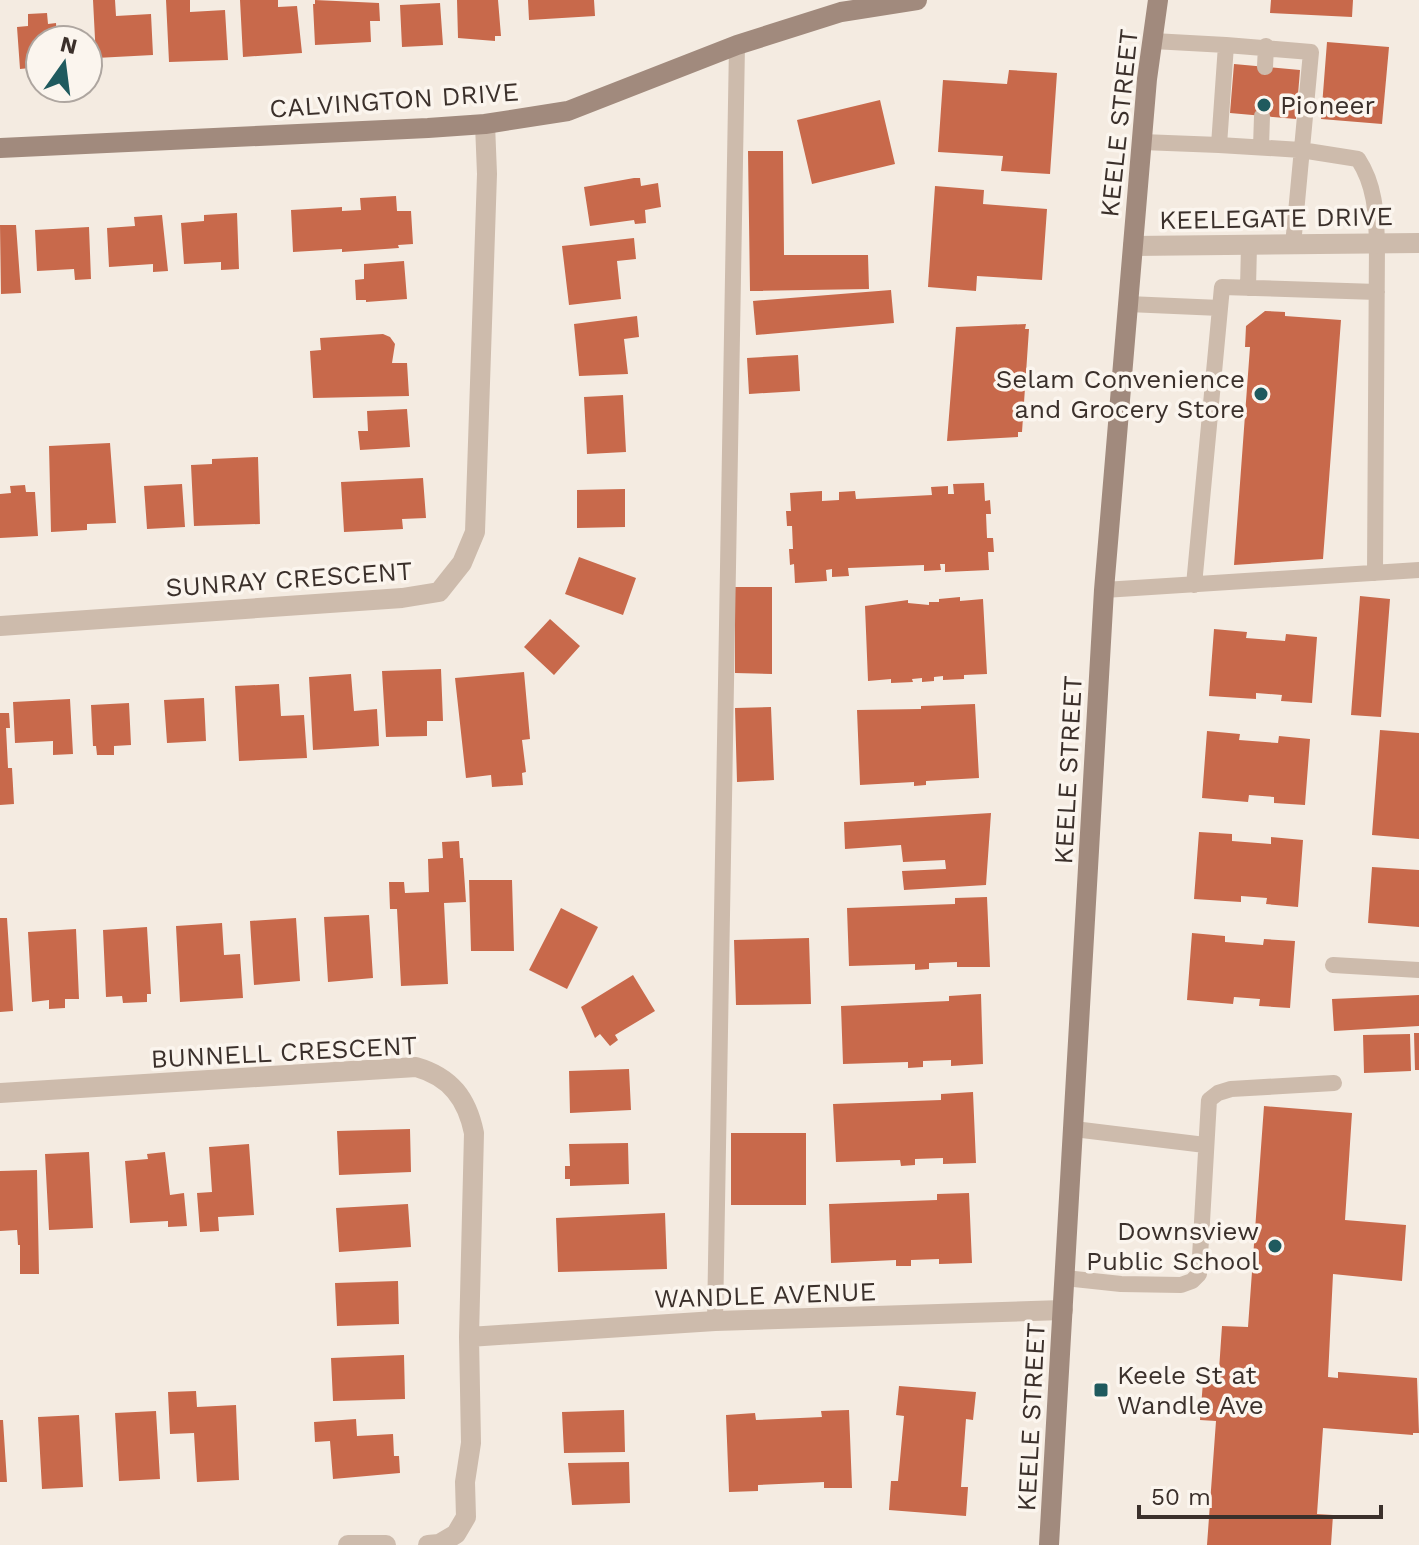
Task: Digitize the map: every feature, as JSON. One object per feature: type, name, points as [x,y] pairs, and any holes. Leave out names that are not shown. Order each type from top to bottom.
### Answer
[{"type":"main road","name":"CALVINGTON DRIVE","points":[[0,148],[485,124],[568,111],[737,45],[841,12],[917,0]]},
{"type":"main road","name":"KEELE STREET","points":[[1049,1545],[1104,590],[1142,142],[1158,0]]},
{"type":"street","name":"SUNRAY CRESCENT","points":[[0,626],[402,598],[439,592],[462,563],[475,532],[487,174],[485,124]]},
{"type":"street","name":"KEELEGATE DRIVE","points":[[1133,246],[1419,243]]},
{"type":"street","name":"BUNNELL CRESCENT","points":[[0,1093],[391,1071],[416,1067],[435,1072],[463,1100],[470,1112],[474,1133],[469,1337],[471,1443],[465,1482],[466,1517],[456,1534],[439,1544],[428,1545]]},
{"type":"street","name":"WANDLE AVENUE","points":[[469,1337],[715,1321],[1063,1310]]},
{"type":"street","points":[[348,1545],[386,1545]]},
{"type":"lane","points":[[1153,41],[1266,46],[1311,52],[1293,245]]},
{"type":"lane","points":[[715,1321],[737,45]]},
{"type":"lane","points":[[1219,145],[1226,45]]},
{"type":"lane","points":[[1265,67],[1266,46]]},
{"type":"lane","points":[[1261,147],[1262,116]]},
{"type":"lane","points":[[1142,142],[1301,150],[1358,159],[1369,175],[1376,207],[1377,243],[1375,573]]},
{"type":"lane","points":[[1248,288],[1249,245]]},
{"type":"lane","points":[[1194,585],[1222,287],[1377,292]]},
{"type":"lane","points":[[1128,304],[1220,308]]},
{"type":"lane","points":[[1104,590],[1419,570]]},
{"type":"lane","points":[[1333,965],[1419,970]]},
{"type":"lane","points":[[1065,1278],[1136,1284],[1181,1285],[1192,1281],[1199,1274],[1209,1100],[1231,1089],[1334,1083]]},
{"type":"lane","points":[[1074,1129],[1205,1145]]},
{"type":"building","points":[[93,0],[115,0],[116,16],[151,14],[153,55],[104,58],[104,24],[94,24]]},
{"type":"building","points":[[166,0],[190,0],[190,12],[225,10],[228,60],[169,62]]},
{"type":"building","points":[[240,0],[278,0],[278,7],[297,6],[302,53],[243,57]]},
{"type":"building","points":[[315,0],[379,3],[380,21],[370,21],[371,42],[315,45]]},
{"type":"building","points":[[457,0],[498,0],[501,36],[495,36],[495,41],[458,38]]},
{"type":"building","points":[[528,0],[594,0],[595,16],[529,20]]},
{"type":"building","points":[[1271,0],[1353,0],[1352,17],[1270,13]]},
{"type":"building","points":[[440,3],[443,45],[402,47],[400,5]]},
{"type":"building","points":[[47,13],[48,24],[28,24],[28,14]]},
{"type":"building","points":[[24,26],[24,69],[20,69],[17,27]]},
{"type":"building","points":[[1327,42],[1389,47],[1382,124],[1321,119]]},
{"type":"building","points":[[1234,64],[1300,70],[1296,119],[1230,113]]},
{"type":"building","points":[[1009,70],[1057,73],[1050,174],[1001,171],[1003,156],[938,152],[943,80],[1007,84]]},
{"type":"building","points":[[880,100],[895,164],[812,184],[797,120]]},
{"type":"building","points":[[748,151],[783,151],[784,255],[868,255],[869,289],[750,291]]},
{"type":"building","points":[[640,178],[641,186],[658,183],[661,207],[645,210],[646,223],[635,224],[634,220],[590,226],[584,187]]},
{"type":"building","points":[[935,186],[984,190],[983,204],[1047,209],[1042,280],[977,276],[976,291],[928,287]]},
{"type":"building","points":[[396,196],[397,211],[411,211],[413,244],[398,245],[399,248],[342,252],[342,249],[293,252],[291,210],[342,207],[342,211],[361,210],[360,198]]},
{"type":"building","points":[[237,213],[239,269],[221,270],[221,262],[184,264],[181,223],[204,221],[204,215]]},
{"type":"building","points":[[162,215],[168,271],[153,272],[153,264],[109,267],[107,228],[135,226],[134,217]]},
{"type":"building","points":[[0,225],[16,225],[21,293],[1,294]]},
{"type":"building","points":[[89,227],[91,279],[75,280],[74,269],[37,271],[35,230]]},
{"type":"building","points":[[634,238],[636,259],[617,261],[621,299],[569,305],[562,246]]},
{"type":"building","points":[[404,261],[407,299],[356,300],[355,280],[364,279],[364,264]]},
{"type":"building","points":[[891,290],[894,323],[756,335],[753,301]]},
{"type":"building","points":[[1265,311],[1285,312],[1285,316],[1341,320],[1323,559],[1234,565],[1250,347],[1245,347],[1246,326]]},
{"type":"building","points":[[637,316],[639,337],[624,339],[628,374],[579,376],[574,324]]},
{"type":"building","points":[[1026,324],[1025,329],[1029,329],[1022,432],[1018,432],[1018,437],[947,441],[956,327]]},
{"type":"building","points":[[383,334],[395,344],[392,363],[407,363],[409,396],[313,398],[310,351],[321,350],[320,338]]},
{"type":"building","points":[[798,355],[800,391],[749,394],[747,358]]},
{"type":"building","points":[[623,395],[626,452],[587,454],[584,397]]},
{"type":"building","points":[[407,409],[410,447],[360,450],[358,431],[368,431],[367,411]]},
{"type":"building","points":[[110,443],[116,523],[87,524],[87,530],[51,532],[49,446]]},
{"type":"building","points":[[258,457],[260,524],[194,526],[191,465],[212,464],[212,459]]},
{"type":"building","points":[[423,478],[426,518],[402,519],[403,529],[344,532],[341,482]]},
{"type":"building","points":[[984,483],[985,501],[990,500],[991,514],[986,514],[987,538],[993,538],[994,552],[988,552],[989,570],[945,572],[945,564],[940,564],[941,570],[924,571],[924,565],[848,568],[849,576],[832,577],[832,569],[826,570],[827,581],[795,583],[789,549],[793,549],[792,526],[787,526],[786,511],[791,511],[790,493],[822,491],[822,501],[839,500],[839,492],[855,491],[856,499],[932,495],[931,487],[948,486],[948,494],[954,494],[953,484]]},
{"type":"building","points":[[182,484],[185,527],[147,529],[144,486]]},
{"type":"building","points":[[25,485],[26,492],[35,492],[38,536],[0,538],[0,494],[11,493],[10,486]]},
{"type":"building","points":[[625,489],[625,527],[577,528],[577,490]]},
{"type":"building","points":[[579,557],[636,578],[623,615],[565,594]]},
{"type":"building","points":[[735,587],[772,587],[772,674],[735,673]]},
{"type":"building","points":[[1360,596],[1390,599],[1381,717],[1351,715]]},
{"type":"building","points":[[960,597],[960,601],[983,599],[987,674],[964,675],[964,679],[934,677],[934,681],[922,682],[922,678],[912,679],[913,682],[891,683],[891,679],[868,681],[865,606],[908,600],[908,603],[929,605],[929,602],[939,602],[939,599]]},
{"type":"building","points":[[550,619],[580,646],[554,675],[524,647]]},
{"type":"building","points":[[1214,629],[1247,632],[1246,638],[1285,641],[1286,634],[1317,637],[1312,703],[1281,701],[1282,695],[1256,693],[1256,699],[1209,696]]},
{"type":"building","points":[[441,669],[443,721],[427,721],[427,736],[386,737],[382,671]]},
{"type":"building","points":[[524,672],[530,739],[522,740],[526,772],[522,773],[523,785],[492,787],[491,775],[466,778],[455,678]]},
{"type":"building","points":[[351,674],[354,711],[377,709],[379,746],[313,750],[309,677]]},
{"type":"building","points":[[279,684],[281,716],[304,715],[307,758],[239,761],[235,686]]},
{"type":"building","points":[[204,698],[206,741],[167,743],[164,700]]},
{"type":"building","points":[[70,699],[73,754],[53,755],[53,741],[15,743],[13,702]]},
{"type":"building","points":[[129,703],[131,745],[114,746],[114,755],[97,755],[96,746],[93,746],[91,705]]},
{"type":"building","points":[[975,704],[979,778],[926,781],[926,785],[914,786],[914,782],[860,785],[857,710]]},
{"type":"building","points":[[771,707],[774,780],[737,782],[735,708]]},
{"type":"building","points":[[0,713],[9,713],[10,728],[6,728],[8,768],[12,768],[14,804],[0,805]]},
{"type":"building","points":[[1380,730],[1419,733],[1419,839],[1372,835]]},
{"type":"building","points":[[1207,731],[1240,734],[1239,740],[1278,743],[1279,736],[1310,739],[1305,805],[1274,803],[1274,797],[1249,795],[1248,802],[1202,798]]},
{"type":"building","points":[[991,813],[986,885],[904,890],[902,871],[946,869],[945,860],[903,862],[901,845],[845,849],[844,822]]},
{"type":"building","points":[[1199,832],[1232,834],[1232,841],[1271,844],[1271,837],[1303,840],[1298,907],[1266,904],[1267,898],[1241,896],[1241,902],[1194,899]]},
{"type":"building","points":[[459,841],[466,902],[444,903],[448,984],[401,986],[397,909],[390,909],[389,882],[404,882],[405,893],[429,892],[428,859],[443,858],[442,842]]},
{"type":"building","points":[[1372,867],[1419,870],[1419,927],[1368,923]]},
{"type":"building","points":[[469,880],[512,880],[514,951],[471,951]]},
{"type":"building","points":[[987,897],[990,967],[957,967],[957,962],[929,963],[929,969],[915,970],[915,964],[849,966],[847,908],[955,904],[955,898]]},
{"type":"building","points":[[561,908],[598,927],[567,989],[529,970]]},
{"type":"building","points":[[369,915],[373,978],[328,982],[324,917]]},
{"type":"building","points":[[0,918],[7,918],[13,1011],[0,1012]]},
{"type":"building","points":[[296,918],[300,981],[254,985],[250,921]]},
{"type":"building","points":[[222,923],[224,955],[240,954],[243,998],[180,1002],[176,926]]},
{"type":"building","points":[[147,927],[151,994],[147,994],[147,1002],[123,1003],[122,996],[106,997],[103,930]]},
{"type":"building","points":[[76,929],[79,999],[65,999],[65,1008],[49,1009],[49,1000],[32,1002],[28,932]]},
{"type":"building","points":[[1192,933],[1225,936],[1225,942],[1263,945],[1264,939],[1295,941],[1290,1008],[1259,1006],[1260,999],[1234,997],[1233,1004],[1187,1000]]},
{"type":"building","points":[[809,938],[811,1004],[736,1005],[734,940]]},
{"type":"building","points":[[633,975],[655,1011],[615,1035],[618,1040],[610,1046],[600,1034],[595,1038],[581,1007]]},
{"type":"building","points":[[981,994],[983,1064],[951,1066],[951,1060],[923,1061],[923,1067],[908,1068],[908,1062],[843,1064],[841,1006],[949,1001],[949,996]]},
{"type":"building","points":[[1419,995],[1419,1026],[1334,1031],[1332,999]]},
{"type":"building","points":[[1414,1033],[1419,1033],[1419,1070],[1415,1070]]},
{"type":"building","points":[[1410,1034],[1411,1071],[1364,1073],[1363,1035]]},
{"type":"building","points":[[629,1069],[631,1110],[570,1113],[569,1071]]},
{"type":"building","points":[[973,1092],[976,1163],[943,1164],[943,1158],[915,1159],[915,1165],[901,1166],[900,1160],[836,1162],[833,1104],[941,1100],[941,1094]]},
{"type":"building","points":[[1264,1106],[1352,1113],[1345,1220],[1406,1225],[1402,1281],[1333,1274],[1328,1377],[1338,1378],[1338,1372],[1417,1378],[1419,1433],[1323,1428],[1317,1514],[1333,1515],[1331,1545],[1207,1545],[1216,1421],[1200,1420],[1204,1369],[1219,1370],[1222,1326],[1248,1327]]},
{"type":"building","points":[[410,1129],[411,1172],[339,1175],[337,1131]]},
{"type":"building","points":[[731,1133],[806,1133],[806,1205],[731,1205]]},
{"type":"building","points":[[628,1143],[629,1184],[570,1186],[570,1179],[565,1179],[565,1166],[570,1166],[569,1144]]},
{"type":"building","points":[[249,1144],[254,1215],[218,1217],[219,1231],[200,1232],[197,1193],[212,1192],[209,1147]]},
{"type":"building","points":[[89,1152],[93,1228],[49,1230],[45,1154]]},
{"type":"building","points":[[165,1152],[170,1195],[184,1193],[187,1226],[168,1227],[168,1221],[130,1223],[125,1161],[148,1159],[147,1154]]},
{"type":"building","points":[[37,1170],[39,1274],[20,1274],[17,1230],[0,1231],[0,1171]]},
{"type":"building","points":[[969,1193],[972,1263],[939,1264],[939,1259],[911,1260],[911,1266],[896,1266],[896,1260],[831,1263],[829,1204],[937,1200],[937,1194]]},
{"type":"building","points":[[408,1204],[411,1247],[339,1252],[336,1208]]},
{"type":"building","points":[[665,1213],[667,1269],[558,1272],[556,1218]]},
{"type":"building","points":[[398,1281],[399,1324],[337,1326],[335,1283]]},
{"type":"building","points":[[404,1355],[405,1399],[333,1401],[331,1358]]},
{"type":"building","points":[[899,1386],[976,1392],[973,1420],[966,1419],[961,1487],[968,1487],[966,1516],[889,1510],[891,1481],[898,1481],[904,1416],[896,1415]]},
{"type":"building","points":[[196,1391],[197,1407],[236,1405],[239,1480],[197,1482],[194,1433],[170,1434],[168,1392]]},
{"type":"building","points":[[624,1410],[625,1452],[564,1453],[562,1412]]},
{"type":"building","points":[[849,1410],[852,1488],[824,1488],[824,1482],[758,1485],[758,1491],[729,1492],[726,1415],[755,1413],[756,1420],[822,1417],[821,1411]]},
{"type":"building","points":[[156,1411],[160,1479],[119,1481],[115,1413]]},
{"type":"building","points":[[79,1415],[83,1487],[42,1489],[38,1417]]},
{"type":"building","points":[[356,1419],[357,1436],[393,1434],[394,1456],[399,1456],[400,1473],[333,1479],[330,1441],[315,1442],[314,1422]]},
{"type":"building","points":[[0,1420],[3,1420],[7,1482],[0,1482]]},
{"type":"building","points":[[629,1462],[630,1503],[572,1505],[568,1463]]},
{"type":"place","name":"Pioneer","points":[[1264,105]]},
{"type":"place","name":"Selam Convenience and Grocery Store","points":[[1261,394]]},
{"type":"place","name":"Downsview Public School","points":[[1275,1246]]},
{"type":"place","name":"Keele St at Wandle Ave","points":[[1101,1390]]}]
